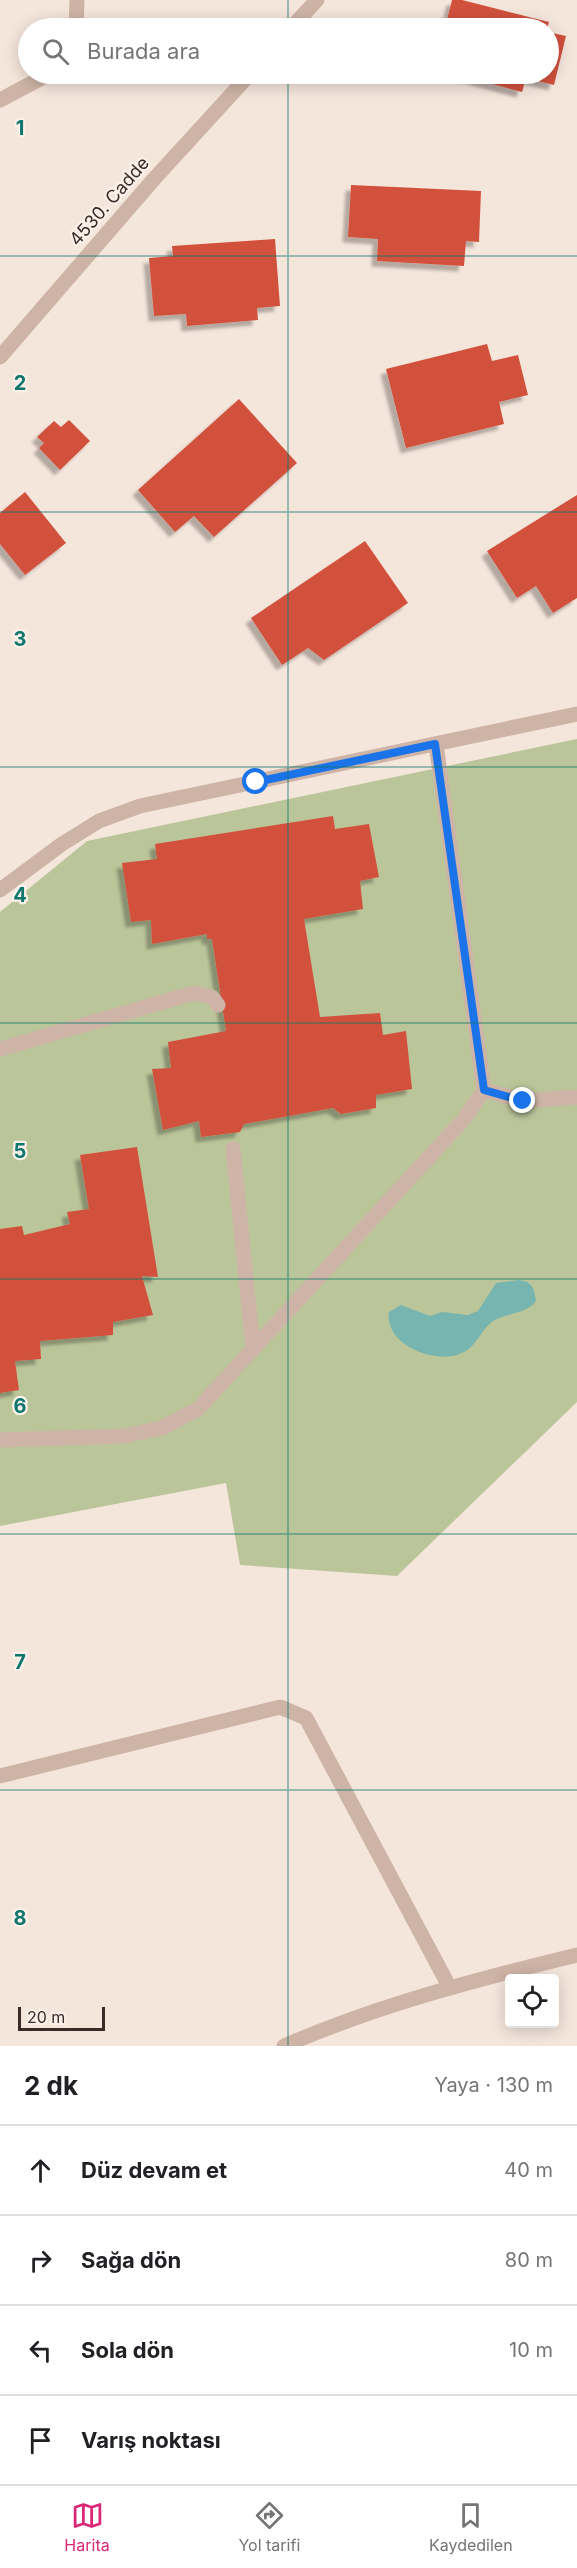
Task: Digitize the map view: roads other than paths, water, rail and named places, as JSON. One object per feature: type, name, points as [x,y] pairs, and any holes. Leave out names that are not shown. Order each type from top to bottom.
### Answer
[{"type":"street","points":[[76,18],[77,0]]},
{"type":"street","points":[[300,18],[317,0]]},
{"type":"street","points":[[0,100],[30,84]]},
{"type":"street","name":"4530. Cadde","points":[[0,357],[154,179],[241,84]]},
{"type":"street","points":[[0,890],[62,844],[99,821],[140,806],[577,714]]},
{"type":"street","points":[[0,1440],[123,1436],[162,1428],[198,1409],[465,1119],[484,1090],[435,744]]},
{"type":"street","points":[[0,1049],[194,993],[212,997],[218,1005]]},
{"type":"street","points":[[484,1090],[523,1101],[577,1097]]},
{"type":"street","points":[[233,1149],[253,1349]]},
{"type":"street","points":[[0,1776],[280,1707],[306,1718],[450,1988]]},
{"type":"street","points":[[284,2046],[322,2030],[450,1988],[577,1955]]},
{"type":"water","points":[[519,1280],[532,1286],[536,1301],[528,1308],[490,1323],[472,1346],[462,1353],[451,1356],[426,1354],[403,1343],[390,1324],[389,1312],[401,1305],[430,1316],[442,1312],[468,1315],[478,1311],[496,1283]]}]
